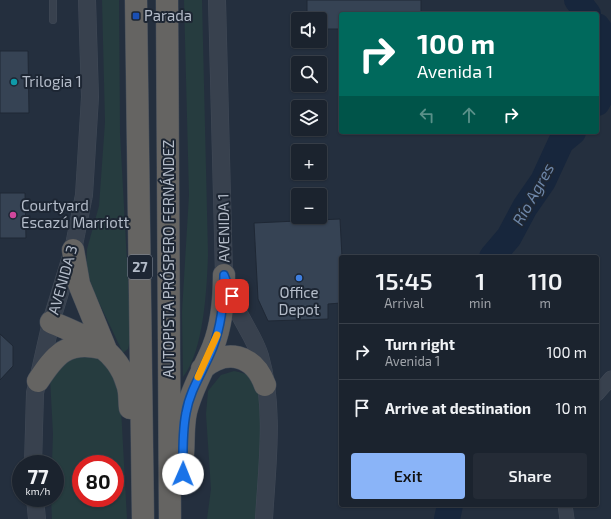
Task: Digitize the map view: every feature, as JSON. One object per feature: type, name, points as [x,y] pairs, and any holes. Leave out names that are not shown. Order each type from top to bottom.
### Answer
[{"type":"highway","name":"AUTOPISTA PRÓSPERO FERNÁNDEZ","points":[[136,0],[143,519]]},
{"type":"highway","name":"AUTOPISTA PRÓSPERO FERNÁNDEZ","points":[[167,0],[170,519]]},
{"type":"highway","points":[[73,250],[79,284],[106,350]]},
{"type":"highway","points":[[178,519],[183,490],[186,413],[194,386],[213,347],[220,324],[224,300],[224,275]]},
{"type":"highway","points":[[51,322],[91,339],[106,350],[121,368],[128,384],[139,519]]},
{"type":"highway","points":[[38,381],[49,363],[68,348],[78,345],[88,345],[106,350]]},
{"type":"highway","points":[[202,369],[221,357],[233,356],[244,359],[254,365],[261,374],[265,385]]},
{"type":"street","name":"AVENIDA 3","points":[[33,455],[35,393],[51,322],[73,250],[84,195],[88,155],[90,97],[87,0]]},
{"type":"street","name":"AVENIDA 1","points":[[217,0],[224,275],[237,310],[252,336],[260,356],[269,408],[264,519]]},
{"type":"street","points":[[599,392],[611,378]]},
{"type":"street","points":[[36,507],[37,519]]},
{"type":"street","points":[[565,507],[567,519]]},
{"type":"lane","points":[[53,0],[53,20]]},
{"type":"green space","points":[[102,0],[119,0],[120,133],[131,336],[128,349],[123,353],[94,292],[86,269],[87,249],[99,206],[105,122]]},
{"type":"green space","points":[[184,0],[202,0],[208,254],[207,283],[200,335],[190,366],[183,377],[182,312],[189,195]]},
{"type":"green space","points":[[91,352],[115,370],[121,408],[124,455],[72,455],[72,507],[124,507],[124,464],[127,519],[52,519],[51,507],[64,507],[64,455],[52,455],[53,434],[50,378],[57,365]]},
{"type":"green space","points":[[234,371],[253,379],[258,390],[262,406],[263,446],[258,519],[207,519],[211,489],[206,414],[208,391],[221,375]]},
{"type":"building","points":[[307,0],[421,0],[421,12],[339,12],[339,29],[327,29],[327,12],[307,12]]},
{"type":"building","name":"Trilogia 1","points":[[0,51],[28,51],[29,113],[0,113]]},
{"type":"building","name":"Courtyard Escazú Marriott","points":[[0,193],[25,193],[26,238],[0,238]]},
{"type":"building","name":"Office Depot","points":[[340,219],[342,255],[339,255],[339,303],[328,304],[328,319],[268,321],[258,299],[254,223],[291,221],[291,224],[327,224],[327,220]]},
{"type":"building","points":[[0,334],[13,346],[13,366],[0,380]]},
{"type":"waterway","name":"Río Agres","points":[[577,0],[586,12]]},
{"type":"waterway","name":"Río Agres","points":[[599,29],[602,33],[604,90],[599,99]]},
{"type":"waterway","name":"Río Agres","points":[[494,255],[509,237],[525,207],[543,181],[561,142],[571,134]]},
{"type":"waterway","name":"Río Agres","points":[[447,519],[450,507]]},
{"type":"slow traffic","points":[[198,377],[213,347],[217,335]]},
{"type":"place","name":"Parada","points":[[136,16]]},
{"type":"place","name":"Trilogia 1","points":[[14,82]]},
{"type":"place","name":"Courtyard Escazú Marriott","points":[[13,215]]},
{"type":"place","name":"Office Depot","points":[[299,278]]},
{"type":"route","points":[[183,474],[186,413],[192,390],[213,347],[220,324],[224,300],[224,275],[232,296]]}]
